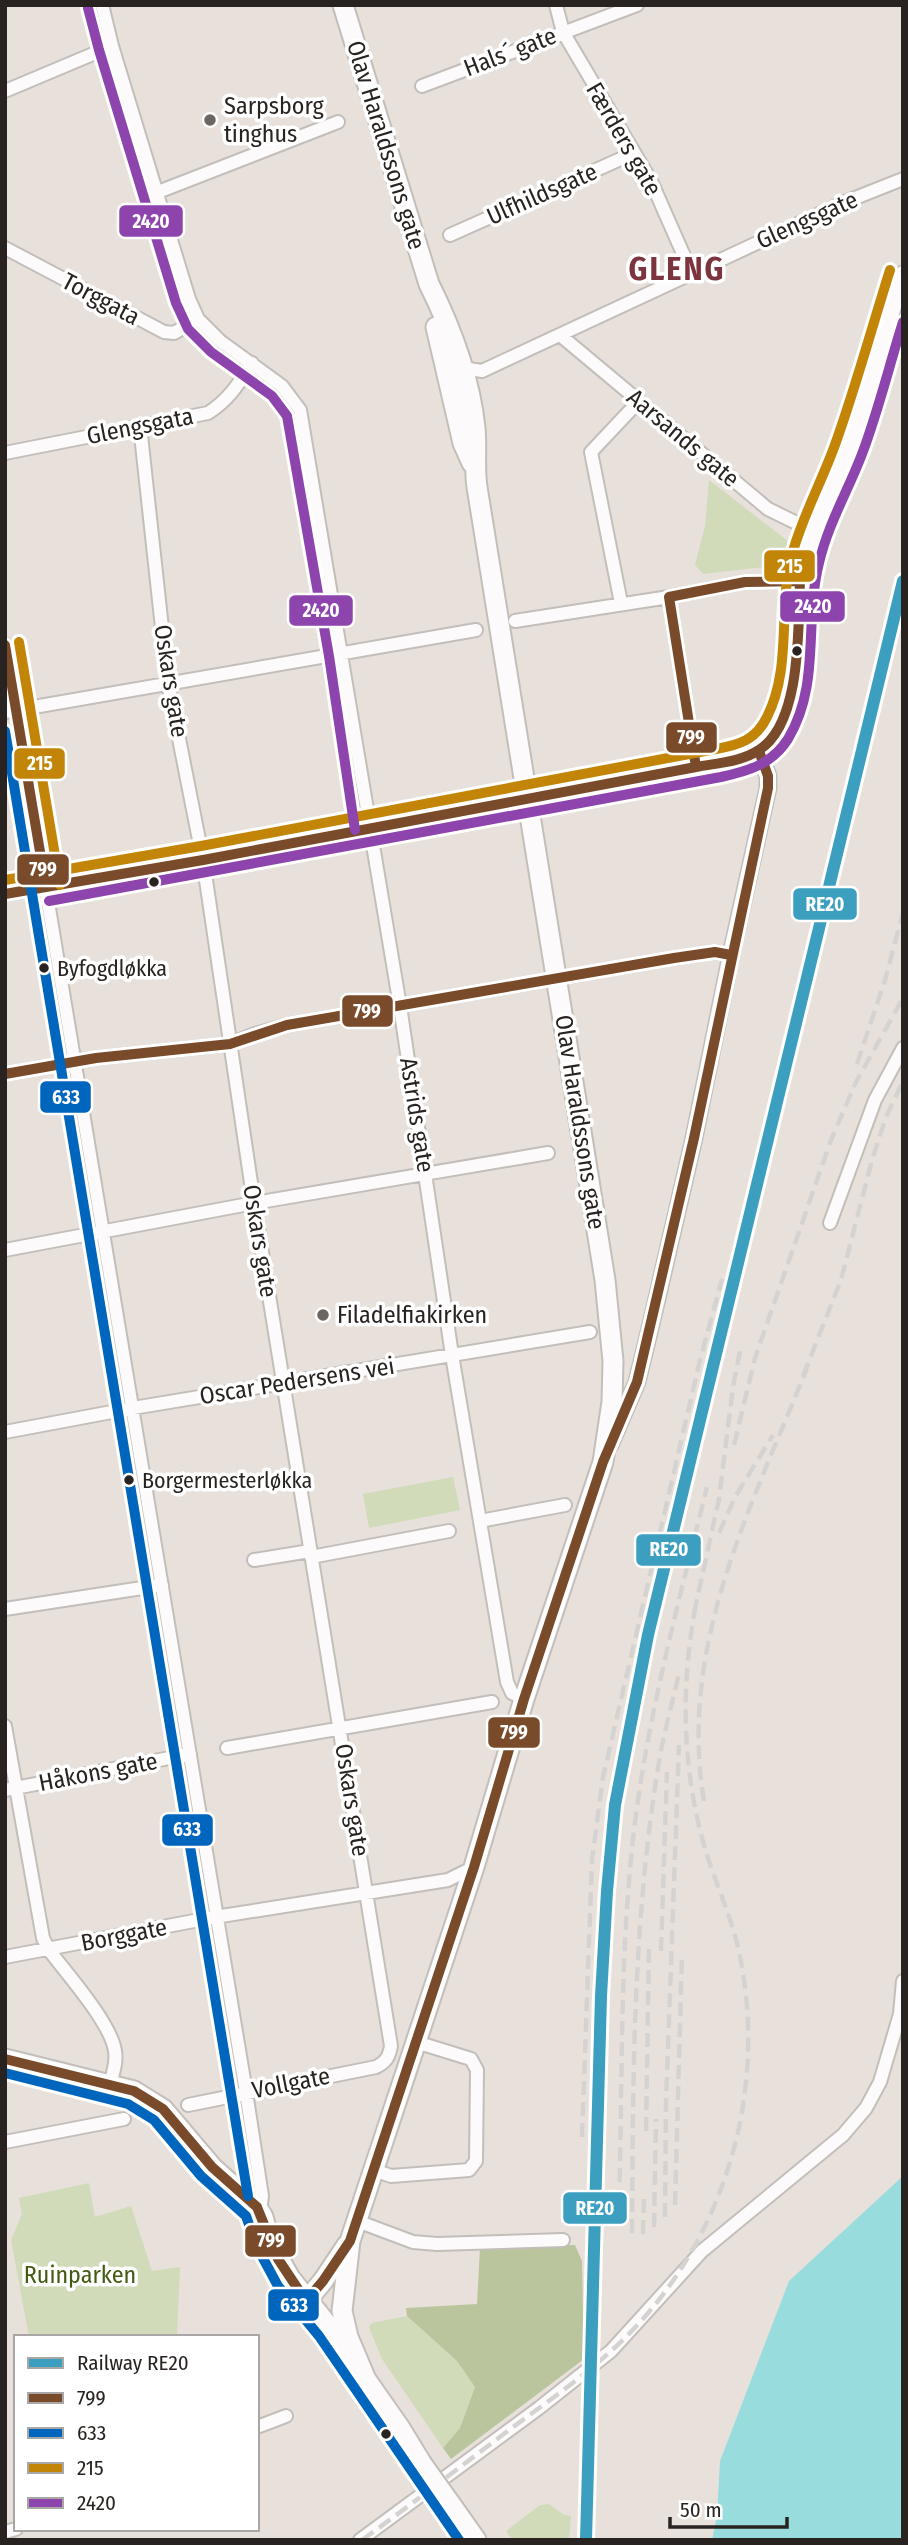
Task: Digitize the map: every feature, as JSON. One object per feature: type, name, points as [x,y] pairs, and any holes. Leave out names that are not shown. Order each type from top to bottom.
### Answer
[{"type":"main road","name":"Olav Haraldssons gate","points":[[343,5],[429,284],[469,370],[475,425],[474,467],[612,1332],[612,1402],[603,1462],[524,1699],[474,1867],[350,2241]]},
{"type":"main road","name":"Olav Haraldssons gate","points":[[429,284],[432,314],[463,443],[474,467]]},
{"type":"main road","points":[[5,2059],[134,2091],[163,2109],[212,2167],[257,2207],[278,2259],[306,2301],[330,2328],[477,2540]]},
{"type":"main road","points":[[306,2301],[350,2241]]},
{"type":"main road","points":[[350,2241],[342,2311],[348,2337],[367,2382]]},
{"type":"main road","points":[[306,2301],[322,2336],[392,2434],[422,2464]]},
{"type":"street","points":[[102,5],[189,299],[198,319]]},
{"type":"street","name":"Færders gate","points":[[556,5],[564,32],[651,181],[692,274]]},
{"type":"street","name":"Hals´ gate","points":[[422,86],[637,5]]},
{"type":"street","points":[[5,91],[112,46]]},
{"type":"street","points":[[158,192],[338,121]]},
{"type":"street","name":"Ulfhildsgate","points":[[450,235],[634,153]]},
{"type":"street","name":"Glengsgate","points":[[560,335],[845,202],[903,179]]},
{"type":"street","name":"Torggata","points":[[5,248],[164,332],[174,333],[198,319]]},
{"type":"street","points":[[5,894],[203,860],[696,767],[759,751],[780,724],[792,693],[800,581],[813,531],[849,449],[903,274]]},
{"type":"street","name":"Astrids gate","points":[[198,319],[220,341],[282,386],[300,410],[343,654],[369,828],[400,1006],[452,1355],[507,1682],[512,1693],[524,1699]]},
{"type":"street","points":[[469,370],[482,371],[560,335]]},
{"type":"street","name":"Aarsands gate","points":[[560,335],[768,509],[813,531]]},
{"type":"street","name":"Glengsgata","points":[[5,453],[208,413],[223,404],[252,363]]},
{"type":"street","points":[[621,603],[591,452],[639,401]]},
{"type":"street","name":"Oskars gate","points":[[140,426],[168,683],[203,860],[254,1203],[390,2035],[390,2054]]},
{"type":"street","points":[[515,621],[669,597],[744,582],[800,581]]},
{"type":"street","points":[[669,597],[696,767]]},
{"type":"street","points":[[11,711],[475,630]]},
{"type":"street","points":[[5,644],[11,711],[46,887],[246,2092],[262,2196],[261,2204],[257,2207]]},
{"type":"street","points":[[603,1462],[637,1382],[694,1138],[768,788],[768,776],[759,751]]},
{"type":"street","points":[[5,1074],[75,1062],[230,1044],[287,1025],[716,952],[731,955]]},
{"type":"street","points":[[830,1223],[875,1100],[903,1048]]},
{"type":"street","points":[[5,1250],[254,1203],[548,1153]]},
{"type":"street","name":"Oscar Pedersens vei","points":[[5,1432],[590,1332]]},
{"type":"street","points":[[480,1521],[565,1505]]},
{"type":"street","points":[[254,1560],[310,1554],[449,1531]]},
{"type":"street","points":[[5,1609],[162,1585]]},
{"type":"street","points":[[228,1748],[492,1702]]},
{"type":"street","points":[[5,1726],[11,1788],[43,1938],[109,2031],[116,2061],[110,2084]]},
{"type":"street","name":"Håkons gate","points":[[11,1788],[190,1754]]},
{"type":"street","name":"Borggate","points":[[5,1957],[215,1917],[448,1880],[474,1867]]},
{"type":"street","points":[[360,2540],[539,2408],[611,2351],[702,2251],[843,2135],[866,2108],[880,2082],[900,2014],[902,1981]]},
{"type":"street","points":[[374,2170],[391,2176],[469,2170],[476,2161],[477,2070],[471,2059],[416,2042]]},
{"type":"street","name":"Vollgate","points":[[188,2105],[376,2067],[384,2063],[390,2054]]},
{"type":"street","points":[[5,2142],[124,2119]]},
{"type":"street","points":[[357,2221],[413,2242],[437,2244],[562,2240]]},
{"type":"street","points":[[259,2426],[286,2416]]},
{"type":"green space","points":[[709,480],[789,542],[790,555],[781,565],[703,574],[695,565],[705,526]]},
{"type":"green space","points":[[453,1477],[460,1510],[369,1528],[363,1494]]},
{"type":"green space","name":"Ruinparken","points":[[89,2183],[95,2217],[131,2206],[152,2271],[180,2267],[177,2335],[29,2335],[11,2240],[22,2214],[19,2198]]},
{"type":"green space","points":[[575,2245],[582,2261],[584,2359],[451,2459],[443,2448],[460,2428],[475,2387],[457,2361],[407,2316],[406,2308],[477,2304],[480,2248]]},
{"type":"green space","points":[[407,2316],[457,2361],[475,2387],[460,2428],[443,2448],[382,2359],[369,2327],[372,2323]]},
{"type":"green space","points":[[549,2504],[564,2515],[571,2516],[569,2540],[512,2540],[506,2531],[540,2505]]},
{"type":"water","points":[[903,2176],[903,2540],[712,2540],[717,2515],[720,2461],[789,2281]]},
{"type":"railway","points":[[857,1064],[886,977],[903,912]]},
{"type":"railway","points":[[734,1445],[755,1358],[831,1140],[856,1082],[903,998]]},
{"type":"railway","points":[[803,1376],[841,1280],[872,1160],[886,1117],[903,1081]]},
{"type":"railway","points":[[582,2137],[592,1860],[603,1777],[700,1360],[722,1279]]},
{"type":"railway","points":[[694,1613],[719,1499],[740,1351]]},
{"type":"railway","points":[[704,1801],[699,1744],[701,1688],[710,1633],[743,1526],[807,1368]]},
{"type":"railway","points":[[719,1533],[735,1497],[773,1435]]},
{"type":"railway","points":[[619,2203],[624,1955],[637,1807],[659,1686],[707,1487]]},
{"type":"railway","points":[[362,2540],[561,2392],[610,2352],[649,2312],[682,2267],[709,2218],[729,2166],[742,2113],[748,2058],[747,2002],[735,1935],[698,1821],[688,1760],[687,1666],[696,1604]]},
{"type":"railway","points":[[632,2233],[634,2056],[639,1938],[650,1820],[659,1762],[679,1674]]},
{"type":"railway","points":[[665,2217],[666,2103],[679,1745]]},
{"type":"railway","points":[[661,1951],[667,1772]]},
{"type":"railway","points":[[646,2131],[649,1946]]},
{"type":"railway","points":[[675,2205],[682,1953]]},
{"type":"railway","points":[[654,2227],[656,2119]]},
{"type":"railway","points":[[643,2234],[644,2194]]},
{"type":"rail line","name":"RE20","points":[[586,2540],[601,1996],[615,1805],[648,1635],[903,581]]},
{"type":"transit line","name":"2420","points":[[88,8],[176,303],[188,329],[211,352],[272,396],[287,416],[329,656],[355,830]]},
{"type":"transit line","name":"215","points":[[5,880],[201,846],[724,747],[752,736],[767,717],[780,677],[788,572],[793,551],[831,456],[890,270]]},
{"type":"transit line","name":"2420","points":[[49,901],[721,777],[750,769],[775,755],[788,739],[805,697],[812,608],[819,563],[868,438],[903,322]]},
{"type":"transit line","name":"799","points":[[800,581],[795,672],[783,719],[773,737],[759,750],[745,757],[696,767],[669,597],[745,582],[800,581]]},
{"type":"transit line","name":"215","points":[[19,642],[60,885]]},
{"type":"transit line","name":"799","points":[[5,645],[46,887]]},
{"type":"transit line","name":"633","points":[[5,731],[248,2196]]},
{"type":"transit line","name":"799","points":[[5,2059],[134,2091],[163,2109],[212,2167],[257,2207],[278,2259],[306,2301],[350,2241],[474,1867],[524,1699],[603,1462],[637,1382],[694,1138],[768,788],[768,776],[759,751]]},
{"type":"transit line","name":"799","points":[[5,894],[203,860],[696,767]]},
{"type":"transit line","name":"799","points":[[5,1074],[96,1058],[230,1044],[287,1025],[674,958],[715,952],[731,955]]},
{"type":"transit line","name":"633","points":[[5,2073],[128,2104],[154,2120],[201,2176],[246,2216],[257,2247],[278,2286],[319,2336],[459,2540]]},
{"type":"place","name":"Sarpsborg tinghus","points":[[210,120]]},
{"type":"place","name":"Byfogdløkka","points":[[44,968]]},
{"type":"place","name":"Filadelfiakirken","points":[[323,1315]]},
{"type":"place","name":"Borgermesterløkka","points":[[129,1480]]},
{"type":"district","name":"GLENG","points":[[677,269]]}]
